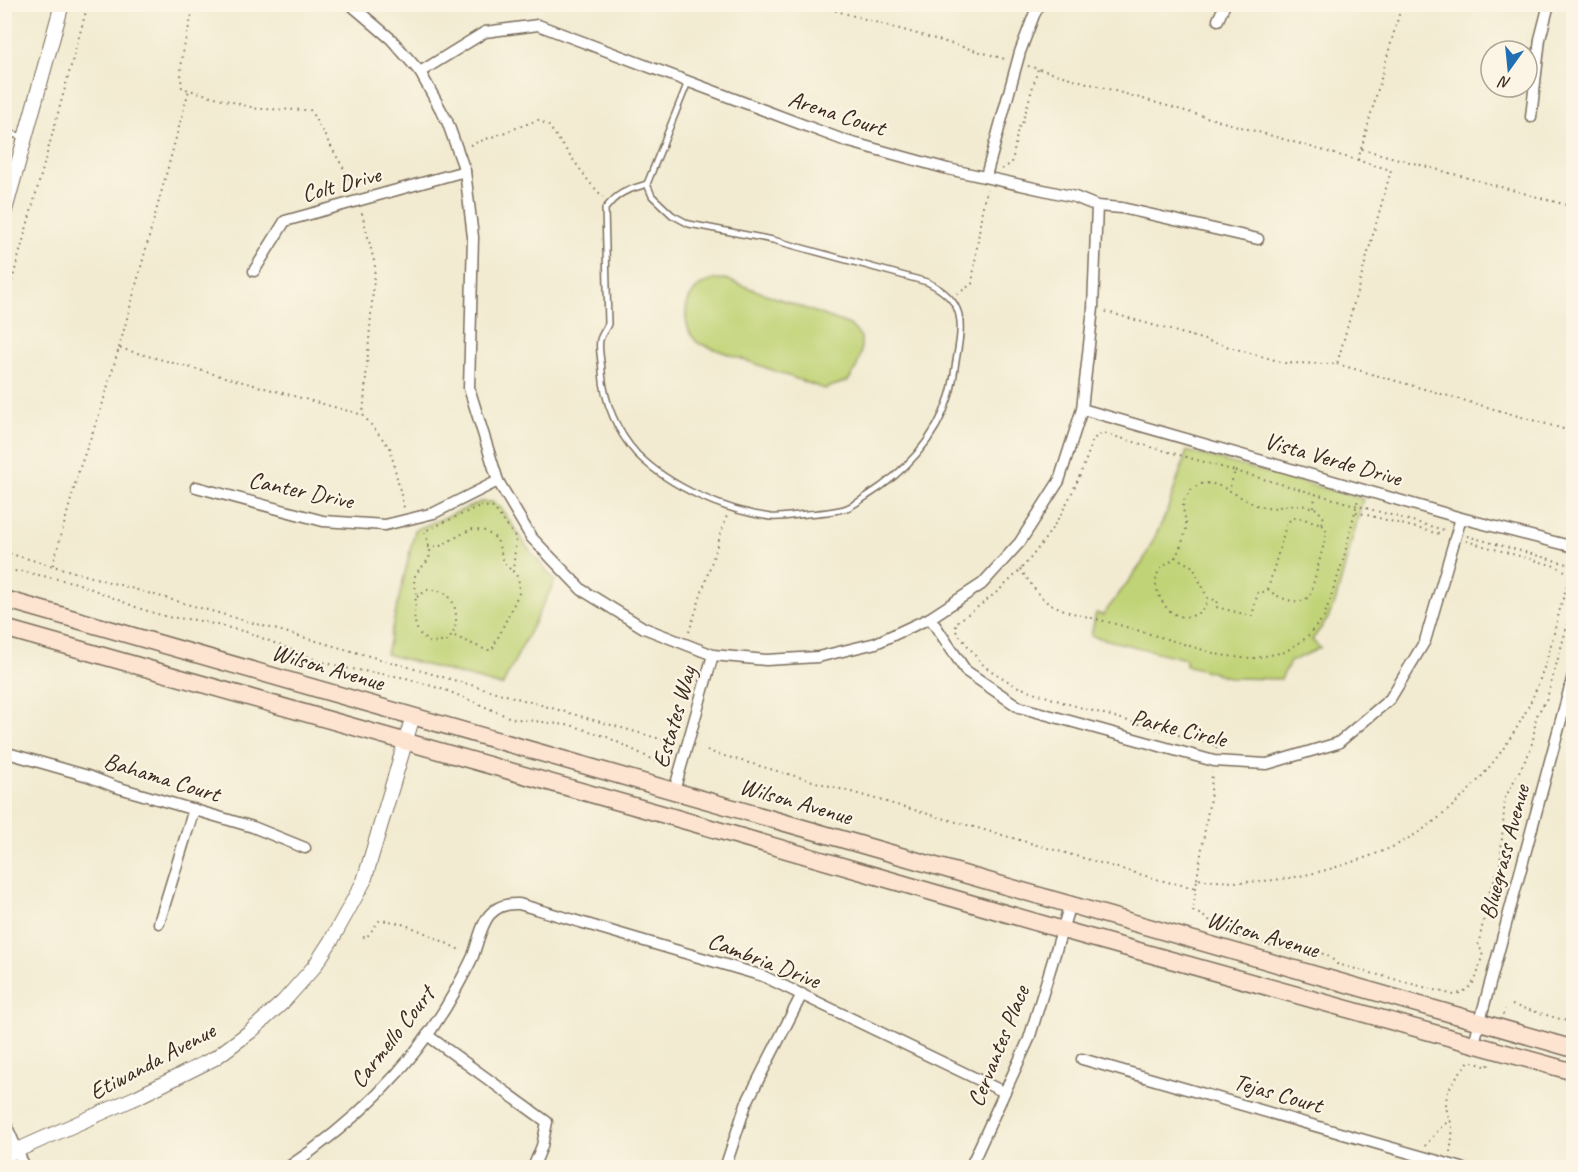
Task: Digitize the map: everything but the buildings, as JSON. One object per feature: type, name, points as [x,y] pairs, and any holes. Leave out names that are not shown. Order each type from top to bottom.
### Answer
[{"type":"main road","name":"Wilson Avenue","points":[[4,599],[1574,1049]]},
{"type":"main road","name":"Wilson Avenue","points":[[4,628],[1063,930],[1574,1072]]},
{"type":"street","points":[[4,214],[62,4]]},
{"type":"street","points":[[350,4],[391,39],[420,72],[447,121],[465,171],[473,237],[469,388],[498,481],[531,537],[582,590],[644,628],[713,655],[766,660],[818,657],[876,643],[930,618],[982,584],[1020,542],[1059,481],[1082,409],[1093,308],[1096,206]]},
{"type":"street","points":[[986,176],[1017,62],[1040,4]]},
{"type":"street","points":[[1218,20],[1225,4]]},
{"type":"street","points":[[1531,117],[1539,39],[1549,4]]},
{"type":"street","name":"Arena Court","points":[[420,72],[485,32],[538,25],[846,141],[948,169],[1075,197],[1096,206],[1122,208],[1258,239]]},
{"type":"street","name":"Colt Drive","points":[[254,271],[285,221],[465,171]]},
{"type":"street","name":"Vista Verde Drive","points":[[1082,409],[1461,518],[1574,547]]},
{"type":"street","name":"Canter Drive","points":[[196,487],[323,521],[386,525],[435,513],[498,481]]},
{"type":"street","name":"Parke Circle","points":[[930,618],[966,671],[1019,707],[1214,761],[1267,764],[1338,743],[1390,699],[1425,641],[1461,518]]},
{"type":"street","name":"Estates Way","points":[[674,791],[713,655]]},
{"type":"street","name":"Bluegrass Avenue","points":[[1474,1044],[1574,672]]},
{"type":"street","name":"Etiwanda Avenue","points":[[11,1153],[135,1098],[205,1063],[250,1031],[283,1002],[314,967],[364,880],[413,716]]},
{"type":"street","name":"Bahama Court","points":[[4,752],[253,827],[305,848]]},
{"type":"street","points":[[159,923],[194,809]]},
{"type":"street","name":"Cambria Drive","points":[[497,906],[510,903],[519,904],[763,976],[1004,1092]]},
{"type":"street","name":"Cervantes Place","points":[[970,1167],[1029,1040],[1070,904]]},
{"type":"street","name":"Carmello Court","points":[[287,1167],[318,1147],[354,1116],[389,1082],[427,1035],[452,996],[473,957],[479,934],[486,920],[497,906]]},
{"type":"street","points":[[725,1167],[746,1104],[802,994]]},
{"type":"street","points":[[427,1035],[547,1122],[542,1146],[533,1167]]},
{"type":"street","name":"Tejas Court","points":[[1082,1059],[1420,1156],[1435,1164],[1462,1167]]},
{"type":"street","points":[[4,1120],[11,1153],[25,1167]]},
{"type":"lane","points":[[646,184],[625,190],[613,198],[604,209],[608,324],[600,340],[603,385],[610,410],[623,435],[638,454],[664,475],[688,490],[729,508],[773,517],[821,513],[848,507],[880,488],[908,464],[932,435],[950,396],[959,343],[958,310],[952,298],[942,289],[927,282],[772,240],[689,224],[672,215],[652,196],[646,184],[688,82]]},
{"type":"lane","points":[[4,132],[26,137]]},
{"type":"path","points":[[4,310],[88,4]]},
{"type":"path","points":[[195,4],[183,50],[180,73],[182,88],[258,109],[310,110],[356,187],[375,265],[363,415]]},
{"type":"path","points":[[812,4],[1390,170],[1337,364]]},
{"type":"path","points":[[1358,160],[1402,4]]},
{"type":"path","points":[[53,566],[79,470],[101,409],[119,348],[189,90]]},
{"type":"path","points":[[457,150],[538,120],[548,125],[590,183],[609,203]]},
{"type":"path","points":[[1362,148],[1574,207]]},
{"type":"path","points":[[1093,308],[1285,363],[1337,364],[1574,432]]},
{"type":"path","points":[[119,348],[363,415],[390,448],[406,520]]},
{"type":"path","points":[[1197,879],[1269,881],[1313,874],[1381,852],[1409,838],[1436,820],[1469,791],[1490,767],[1522,717],[1535,691],[1570,573],[1574,570],[1570,565],[1103,433],[1093,440],[1080,478],[1052,530],[1020,569],[999,590],[957,622],[955,630],[985,667],[1016,686],[1217,746],[1214,761],[1197,879],[1193,911],[1205,916],[1229,933],[1299,953],[1318,952],[1327,955],[1337,964],[1454,995],[1467,991],[1474,983],[1483,952],[1478,946],[1483,916],[1500,865],[1505,798],[1529,753],[1536,717],[1547,698],[1574,601]]},
{"type":"path","points":[[1228,490],[1235,471]]},
{"type":"path","points":[[1175,557],[1190,564],[1196,571],[1208,598],[1203,609],[1196,615],[1185,618],[1173,614],[1163,603],[1156,587],[1156,580],[1159,570],[1175,557],[1185,531],[1183,504],[1187,494],[1197,486],[1217,484],[1266,508],[1296,505],[1313,507],[1324,518],[1322,524]]},
{"type":"path","points":[[1313,507],[1316,494]]},
{"type":"path","points":[[417,597],[427,590],[435,590],[448,596],[457,620],[448,641],[431,642],[422,637],[415,623],[413,609],[417,597],[414,580],[416,573],[428,559],[430,553],[425,531],[480,506],[494,508],[516,538],[513,572]]},
{"type":"path","points":[[686,644],[729,508]]},
{"type":"path","points":[[1020,569],[1039,595],[1057,608],[1220,655],[1250,659],[1285,652],[1306,638],[1324,617],[1343,561],[1356,512]]},
{"type":"path","points":[[1208,598],[1218,601],[1216,607],[1252,616],[1258,592],[1268,589],[1287,522],[1296,517],[1322,524],[1327,532],[1310,596],[1300,602],[1272,594],[1268,589]]},
{"type":"path","points":[[428,547],[440,546],[471,529],[485,531],[497,539],[504,563],[517,575],[519,593],[492,650],[486,650],[452,635]]},
{"type":"path","points":[[4,552],[671,742],[664,765],[607,737],[574,726],[511,718],[448,691],[406,678],[346,668],[320,661],[247,632],[196,620],[167,617],[138,608],[77,583],[4,570]]},
{"type":"path","points":[[707,751],[1196,888]]},
{"type":"path","points":[[363,937],[366,938],[379,921],[395,921],[441,940],[473,957]]},
{"type":"path","points":[[1512,1005],[1574,1023]]},
{"type":"path","points":[[1450,1164],[1453,1128],[1445,1101],[1455,1078],[1469,1061],[1488,1067]]},
{"type":"path","points":[[1420,1156],[1429,1139],[1450,1120]]},
{"type":"green space","points":[[725,279],[850,325],[861,337],[861,354],[856,369],[848,381],[824,389],[698,343],[688,327],[686,318],[689,299],[701,285]]},
{"type":"green space","points":[[1187,451],[1363,499],[1335,603],[1327,620],[1312,640],[1320,648],[1290,662],[1281,679],[1232,678],[1186,665],[1186,659],[1091,636],[1096,613],[1103,615],[1142,563],[1166,514]]},
{"type":"green space","points":[[481,502],[493,502],[501,508],[527,547],[555,581],[502,686],[386,654],[415,530]]}]
